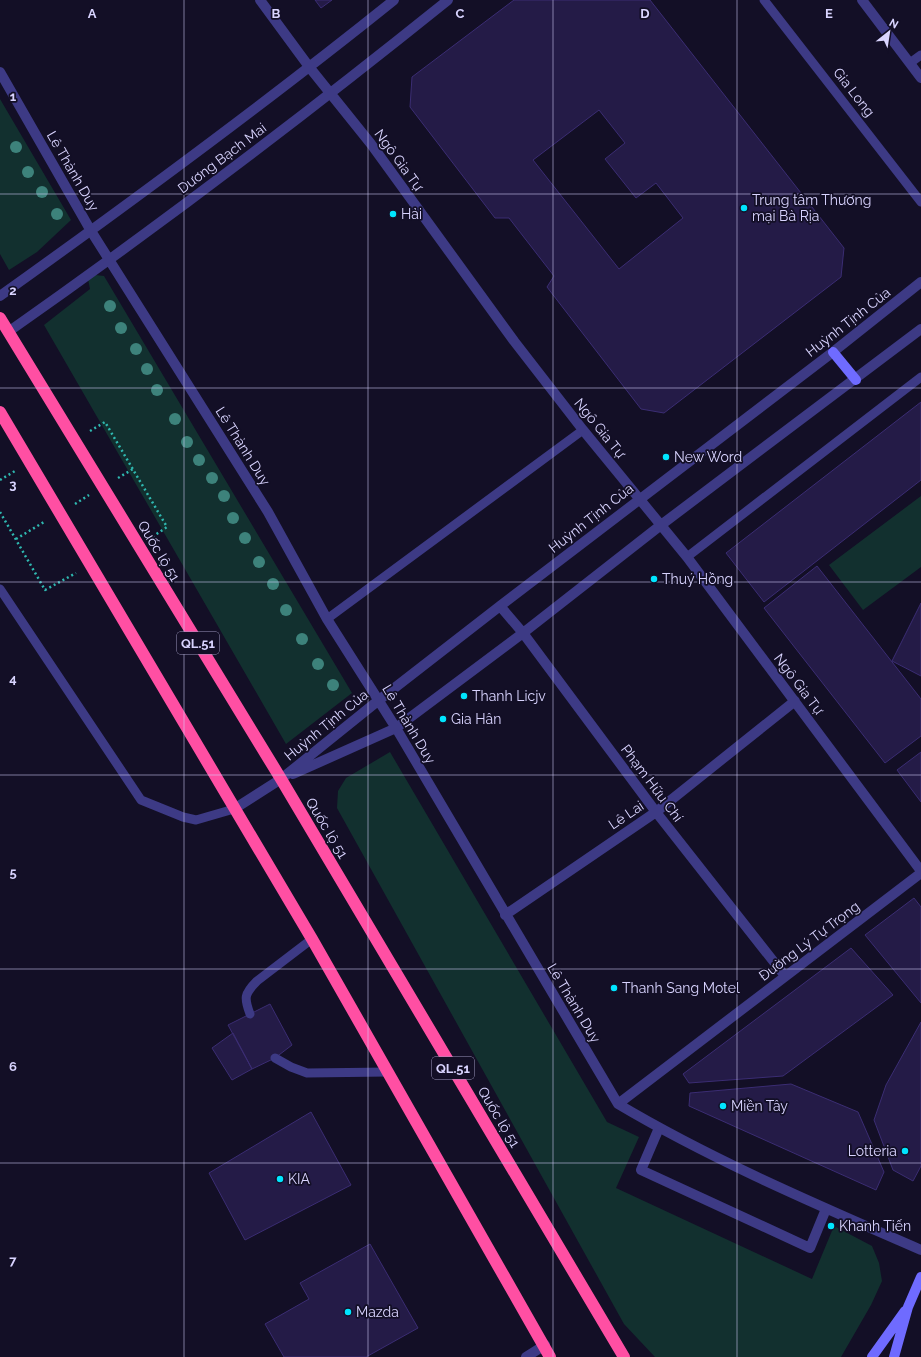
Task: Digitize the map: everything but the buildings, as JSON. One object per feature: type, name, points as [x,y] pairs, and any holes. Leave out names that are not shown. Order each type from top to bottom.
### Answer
[{"type":"highway","name":"Quốc lộ 51","points":[[0,318],[281,780],[624,1357]]},
{"type":"highway","points":[[1,417],[312,939],[545,1345],[550,1357]]},
{"type":"street","name":"Ngô Gia Tự","points":[[260,0],[310,68],[332,94],[514,341],[583,430],[687,558],[921,872]]},
{"type":"street","name":"Dương Bạch Mai","points":[[0,296],[91,231],[310,68],[394,0]]},
{"type":"street","name":"Dương Bạch Mai","points":[[8,332],[110,260],[332,94],[448,0]]},
{"type":"street","points":[[862,0],[921,78]]},
{"type":"street","name":"Lê Thành Duy","points":[[0,72],[91,231],[268,512],[326,618],[396,728],[618,1104],[659,1128],[826,1209],[921,1250]]},
{"type":"street","name":"Huỳnh Tịnh Của","points":[[281,780],[379,700],[639,498],[833,352],[921,282]]},
{"type":"street","name":"Huỳnh Tịnh Của","points":[[234,809],[281,780],[396,728],[523,633],[661,525],[856,380],[921,329]]},
{"type":"street","points":[[833,352],[856,380]]},
{"type":"street","name":"Phạm Hữu Chí","points":[[500,606],[523,633],[656,812],[785,976]]},
{"type":"street","name":"Lê Lai","points":[[505,914],[656,812],[795,701]]},
{"type":"street","name":"Đường Lý Tự Trọng","points":[[618,1104],[921,872]]},
{"type":"street","points":[[659,1128],[641,1170],[810,1248],[826,1209]]},
{"type":"street","points":[[894,1357],[908,1307],[921,1277]]},
{"type":"street","points":[[872,1357],[908,1307]]},
{"type":"street","points":[[526,1357],[545,1345]]},
{"type":"lane","name":"Gia Long","points":[[764,0],[921,202]]},
{"type":"lane","points":[[910,64],[921,54]]},
{"type":"lane","points":[[687,558],[921,377]]},
{"type":"lane","points":[[326,618],[583,430]]},
{"type":"lane","points":[[0,589],[141,800],[182,817],[196,820],[234,809]]},
{"type":"lane","points":[[250,1014],[245,1000],[248,989],[256,981],[312,939]]},
{"type":"lane","points":[[275,1058],[291,1067],[307,1073],[388,1072]]},
{"type":"path","points":[[105,422],[167,527]]},
{"type":"path","points":[[0,512],[45,590],[90,566]]},
{"type":"green space","points":[[0,99],[71,220],[37,252],[9,270],[0,254]]},
{"type":"green space","points":[[87,274],[104,276],[352,693],[286,744],[44,325],[90,289]]},
{"type":"green space","points":[[921,496],[921,567],[863,610],[829,565]]},
{"type":"green space","points":[[390,752],[607,1122],[639,1137],[616,1188],[812,1279],[834,1226],[872,1246],[879,1263],[882,1281],[871,1305],[841,1357],[655,1357],[624,1324],[337,808],[338,791],[346,778]]},
{"type":"place","name":"Trung tâm Thương mại Bà Rịa","points":[[744,208]]},
{"type":"place","name":"Hải","points":[[393,214]]},
{"type":"place","name":"New Word","points":[[666,457]]},
{"type":"place","name":"Thuý Hồng","points":[[654,579]]},
{"type":"place","name":"Thanh Licjv","points":[[464,696]]},
{"type":"place","name":"Gia Hân","points":[[443,719]]},
{"type":"place","name":"Thanh Sang Motel","points":[[614,988]]},
{"type":"place","name":"Miền Tây","points":[[723,1106]]},
{"type":"place","name":"Lotteria","points":[[905,1151]]},
{"type":"place","name":"KIA","points":[[280,1179]]},
{"type":"place","name":"Khanh Tiến","points":[[831,1226]]},
{"type":"place","name":"Mazda","points":[[348,1312]]}]
